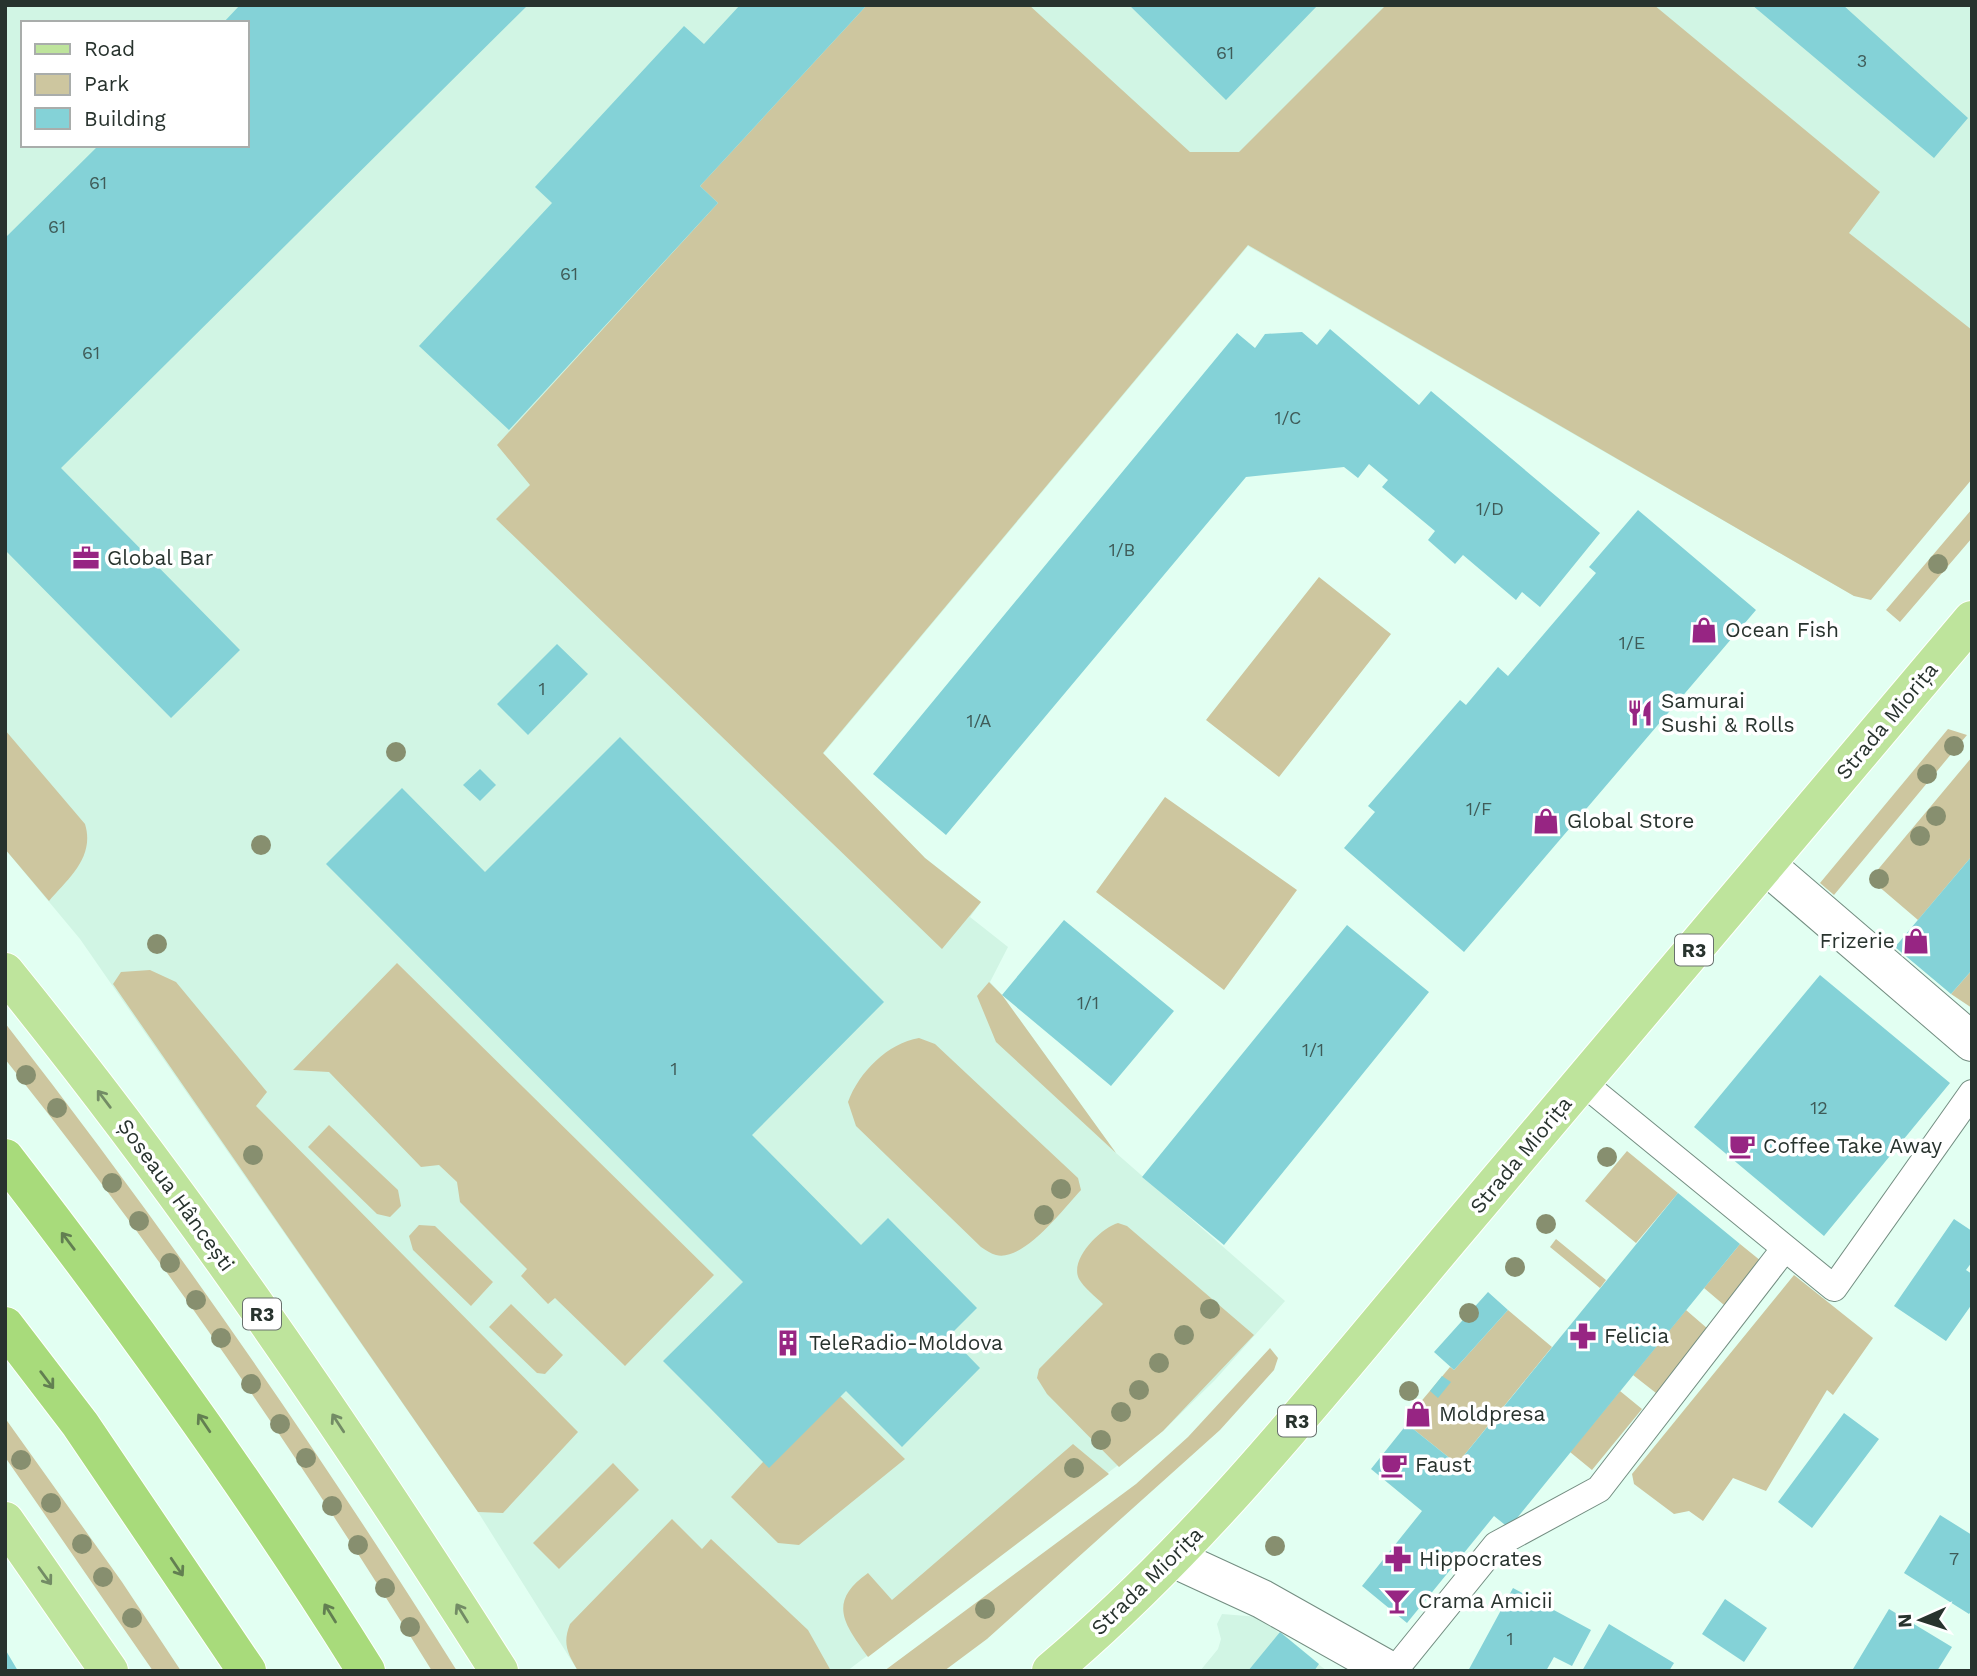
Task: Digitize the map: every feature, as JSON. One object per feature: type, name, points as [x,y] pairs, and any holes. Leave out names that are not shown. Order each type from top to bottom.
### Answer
[{"type":"highway","points":[[5,1158],[197,1412],[366,1671]]},
{"type":"highway","points":[[5,1326],[80,1424],[247,1671]]},
{"type":"main road","name":"Strada Miorița","points":[[1051,1671],[1140,1592],[1212,1518],[1340,1372],[1972,620]]},
{"type":"main road","name":"Șoseaua Hâncești","points":[[5,972],[189,1212],[318,1392],[499,1671]]},
{"type":"main road","points":[[5,1521],[109,1671]]},
{"type":"street","points":[[1766,865],[1972,1042]]},
{"type":"street","points":[[1173,1558],[1262,1600],[1392,1671]]},
{"type":"lane","points":[[1582,1082],[1834,1288],[1972,1093]]},
{"type":"lane","points":[[1392,1671],[1496,1545],[1599,1489],[1785,1248]]},
{"type":"shaded area","points":[[5,5],[1972,5],[1972,457],[1854,596],[1248,246],[823,754],[925,858],[981,902],[970,917],[1008,947],[990,982],[1116,1153],[1285,1301],[1215,1380],[1163,1431],[847,1671],[578,1671],[478,1512],[80,939],[5,849]]},
{"type":"shaded area","points":[[1222,1614],[1259,1617],[1327,1671],[1200,1671],[1218,1649],[1221,1639],[1217,1624]]},
{"type":"green space","points":[[867,5],[1029,5],[1190,152],[1239,152],[1386,5],[1654,5],[1880,192],[1849,233],[1972,330],[1972,479],[1871,600],[1854,596],[1248,245],[823,753],[925,858],[981,902],[942,949],[496,519],[530,485],[497,445],[718,203],[700,186]]},
{"type":"green space","points":[[1972,509],[1972,538],[1900,622],[1886,610]]},
{"type":"green space","points":[[1319,577],[1391,634],[1279,777],[1206,720]]},
{"type":"green space","points":[[1948,729],[1967,735],[1834,895],[1820,883]]},
{"type":"green space","points":[[5,730],[85,824],[87,836],[83,857],[72,875],[49,901],[5,849]]},
{"type":"green space","points":[[1972,757],[1972,856],[1918,920],[1870,879]]},
{"type":"green space","points":[[1165,797],[1297,890],[1224,990],[1096,892]]},
{"type":"green space","points":[[397,963],[714,1275],[625,1366],[555,1298],[548,1304],[521,1276],[527,1269],[460,1202],[457,1182],[439,1165],[421,1167],[329,1072],[293,1070]]},
{"type":"green space","points":[[150,970],[176,982],[267,1092],[256,1106],[578,1432],[503,1513],[478,1512],[113,984],[121,972]]},
{"type":"green space","points":[[1972,970],[1972,1008],[1951,994]]},
{"type":"green space","points":[[989,982],[1002,995],[1116,1153],[996,1042],[977,996]]},
{"type":"green space","points":[[5,1023],[124,1181],[239,1341],[350,1505],[457,1671],[432,1671],[332,1514],[228,1359],[119,1207],[5,1059]]},
{"type":"green space","points":[[919,1038],[935,1044],[1078,1178],[1081,1190],[1054,1221],[1019,1250],[1007,1255],[996,1255],[981,1247],[856,1126],[848,1102],[859,1080],[876,1061],[896,1046]]},
{"type":"green space","points":[[329,1125],[398,1190],[401,1206],[390,1217],[377,1214],[308,1147]]},
{"type":"green space","points":[[1627,1151],[1678,1193],[1636,1243],[1585,1201]]},
{"type":"green space","points":[[1118,1223],[1127,1226],[1254,1335],[1163,1431],[1119,1467],[1047,1394],[1037,1378],[1039,1369],[1103,1304],[1079,1279],[1078,1263],[1088,1245],[1103,1231]]},
{"type":"green space","points":[[419,1225],[435,1226],[493,1282],[471,1306],[413,1250],[409,1236]]},
{"type":"green space","points":[[1556,1239],[1606,1280],[1600,1288],[1550,1247]]},
{"type":"green space","points":[[1740,1244],[1761,1261],[1724,1305],[1704,1288]]},
{"type":"green space","points":[[1794,1275],[1873,1338],[1833,1395],[1827,1390],[1766,1491],[1733,1478],[1703,1521],[1689,1511],[1674,1514],[1634,1484],[1632,1474]]},
{"type":"green space","points":[[511,1304],[563,1355],[545,1374],[537,1373],[489,1327]]},
{"type":"green space","points":[[1508,1310],[1552,1347],[1457,1464],[1407,1424],[1408,1417],[1450,1367],[1454,1370]]},
{"type":"green space","points":[[1686,1310],[1708,1329],[1656,1393],[1633,1375]]},
{"type":"green space","points":[[1270,1348],[1278,1358],[1274,1370],[1220,1430],[987,1639],[944,1671],[884,1671],[1136,1484],[1188,1437]]},
{"type":"green space","points":[[1620,1391],[1642,1409],[1592,1470],[1570,1452]]},
{"type":"green space","points":[[840,1396],[905,1459],[799,1545],[778,1543],[731,1497],[763,1462]]},
{"type":"green space","points":[[5,1418],[122,1582],[181,1671],[153,1671],[5,1457]]},
{"type":"green space","points":[[1073,1444],[1109,1474],[868,1657],[852,1634],[844,1614],[847,1594],[855,1584],[868,1573],[892,1600]]},
{"type":"green space","points":[[613,1463],[639,1490],[559,1569],[533,1543]]},
{"type":"green space","points":[[672,1519],[702,1549],[711,1539],[808,1630],[831,1671],[578,1671],[567,1649],[566,1637],[570,1624]]},
{"type":"building","points":[[240,5],[528,5],[61,468],[240,650],[171,718],[5,550],[5,238],[97,147],[248,147],[248,21],[225,21]]},
{"type":"building","points":[[740,5],[867,5],[700,186],[718,203],[509,430],[419,346],[552,203],[535,187],[684,26],[704,44]]},
{"type":"building","points":[[1129,5],[1318,5],[1226,100]]},
{"type":"building","points":[[1752,5],[1843,5],[1968,118],[1934,158]]},
{"type":"building","points":[[1330,329],[1419,405],[1431,391],[1600,533],[1540,607],[1522,592],[1516,600],[1463,555],[1455,564],[1428,540],[1435,531],[1382,487],[1388,480],[1369,464],[1358,478],[1344,467],[1246,477],[946,835],[873,774],[1237,333],[1255,348],[1265,334],[1302,332],[1317,345]]},
{"type":"building","points":[[1638,510],[1756,610],[1464,952],[1344,848],[1375,812],[1368,806],[1460,700],[1466,705],[1498,667],[1508,676],[1596,573],[1589,567]]},
{"type":"building","points":[[557,644],[588,674],[528,735],[497,704]]},
{"type":"building","points":[[620,737],[884,1002],[752,1135],[861,1245],[888,1218],[977,1308],[949,1336],[980,1368],[902,1447],[846,1391],[769,1468],[663,1361],[743,1282],[326,864],[402,788],[485,872]]},
{"type":"building","points":[[480,769],[496,785],[480,801],[463,785]]},
{"type":"building","points":[[1972,856],[1972,970],[1951,994],[1895,947]]},
{"type":"building","points":[[1064,920],[1174,1011],[1111,1086],[1002,995]]},
{"type":"building","points":[[1347,925],[1429,992],[1224,1245],[1142,1177]]},
{"type":"building","points":[[1820,975],[1950,1083],[1824,1236],[1694,1127]]},
{"type":"building","points":[[1678,1193],[1740,1244],[1509,1528],[1494,1516],[1407,1623],[1362,1586],[1422,1511],[1371,1469],[1407,1424],[1457,1464]]},
{"type":"building","points":[[1954,1219],[1972,1231],[1972,1262],[1966,1270],[1972,1274],[1972,1304],[1946,1341],[1894,1306]]},
{"type":"building","points":[[1488,1292],[1508,1310],[1454,1370],[1434,1352]]},
{"type":"building","points":[[1442,1376],[1451,1382],[1438,1398],[1430,1391]]},
{"type":"building","name":"Moldpresa","points":[[1419,1403],[1429,1411],[1418,1425],[1408,1417]]},
{"type":"building","points":[[1844,1413],[1879,1439],[1812,1528],[1778,1502]]},
{"type":"building","points":[[1940,1515],[1972,1535],[1972,1610],[1969,1614],[1904,1573]]},
{"type":"building","points":[[1513,1588],[1591,1630],[1572,1666],[1554,1657],[1546,1671],[1468,1671]]},
{"type":"building","points":[[1725,1599],[1767,1628],[1744,1662],[1702,1634]]},
{"type":"building","points":[[1889,1609],[1952,1647],[1937,1671],[1853,1669]]},
{"type":"building","points":[[1609,1624],[1674,1663],[1669,1671],[1582,1671]]},
{"type":"building","points":[[1280,1632],[1319,1664],[1314,1671],[1248,1671]]},
{"type":"building","points":[[5,1649],[18,1671],[5,1671]]},
{"type":"place","name":"Global Bar","points":[[86,558]]},
{"type":"place","name":"Ocean Fish","points":[[1704,630]]},
{"type":"place","name":"Samurai Sushi & Rolls","points":[[1640,713]]},
{"type":"place","name":"Global Store","points":[[1546,821]]},
{"type":"place","name":"Frizerie","points":[[1916,941]]},
{"type":"place","name":"Coffee Take Away","points":[[1742,1146]]},
{"type":"place","name":"Felicia","points":[[1583,1336]]},
{"type":"place","name":"TeleRadio-Moldova","points":[[788,1343]]},
{"type":"place","name":"Moldpresa","points":[[1418,1414]]},
{"type":"place","name":"Faust","points":[[1394,1465]]},
{"type":"place","name":"Hippocrates","points":[[1398,1559]]},
{"type":"place","name":"Crama Amicii","points":[[1397,1601]]}]
